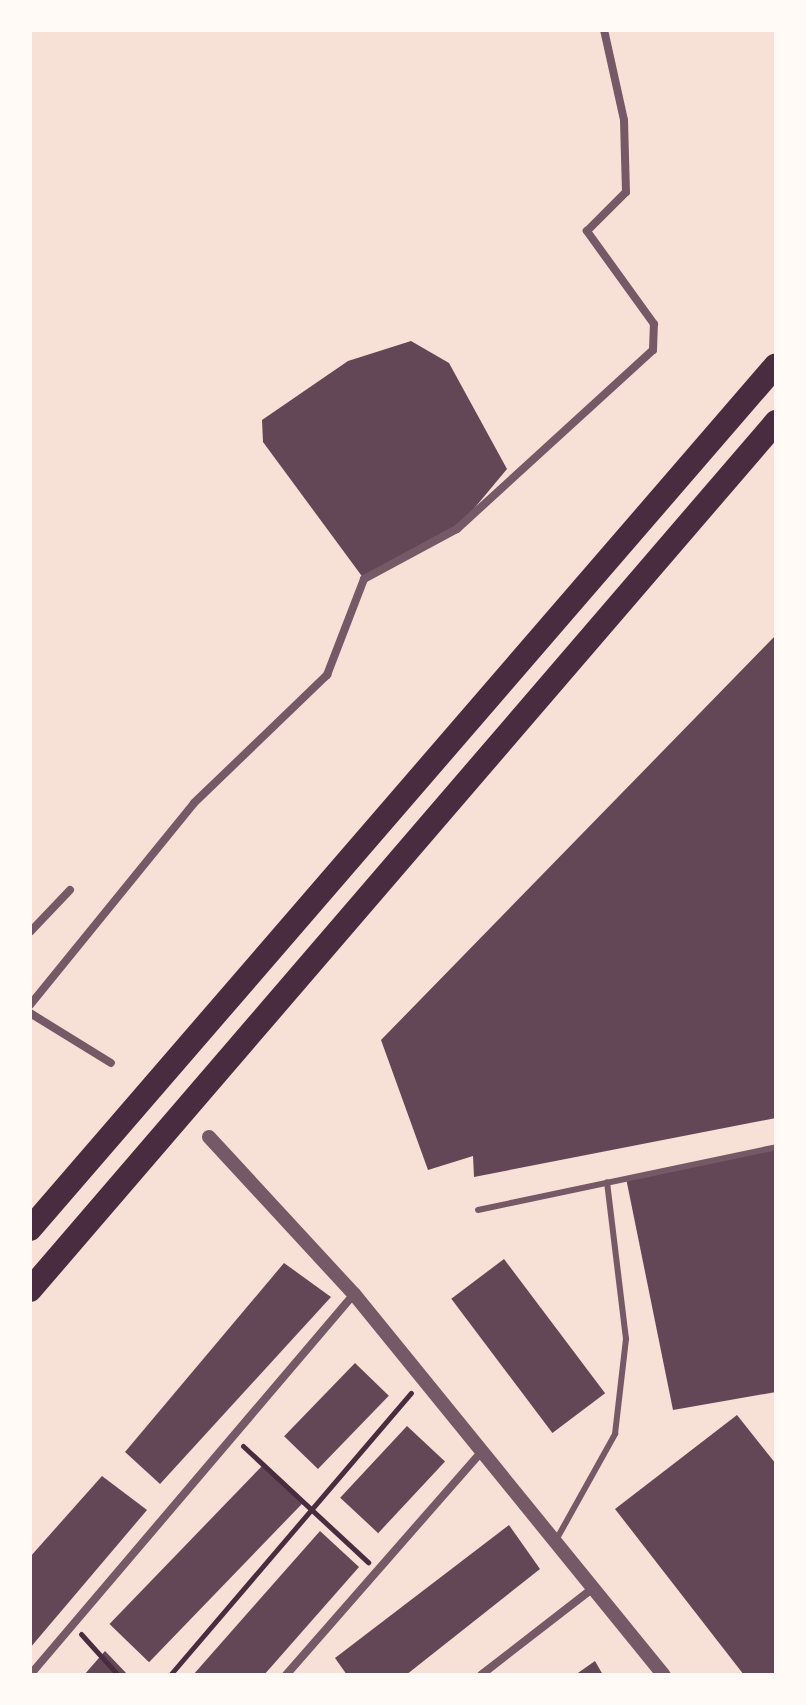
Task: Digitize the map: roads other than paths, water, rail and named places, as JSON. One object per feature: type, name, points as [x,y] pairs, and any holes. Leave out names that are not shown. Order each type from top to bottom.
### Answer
[{"type":"highway","points":[[30,1229],[776,365]]},
{"type":"highway","points":[[30,1290],[776,422]]},
{"type":"street","points":[[30,1005],[194,803],[327,675],[364,579],[457,529],[653,350],[654,324],[587,231],[626,192],[624,120],[604,30]]},
{"type":"street","points":[[30,932],[70,890]]},
{"type":"street","points":[[30,1013],[111,1063]]},
{"type":"street","points":[[209,1137],[354,1294],[664,1675]]},
{"type":"street","points":[[30,1675],[354,1294]]},
{"type":"street","points":[[286,1675],[482,1451]]},
{"type":"street","points":[[481,1675],[593,1588]]},
{"type":"lane","points":[[478,1210],[776,1147]]},
{"type":"lane","points":[[555,1542],[615,1434],[626,1339],[607,1182]]}]
